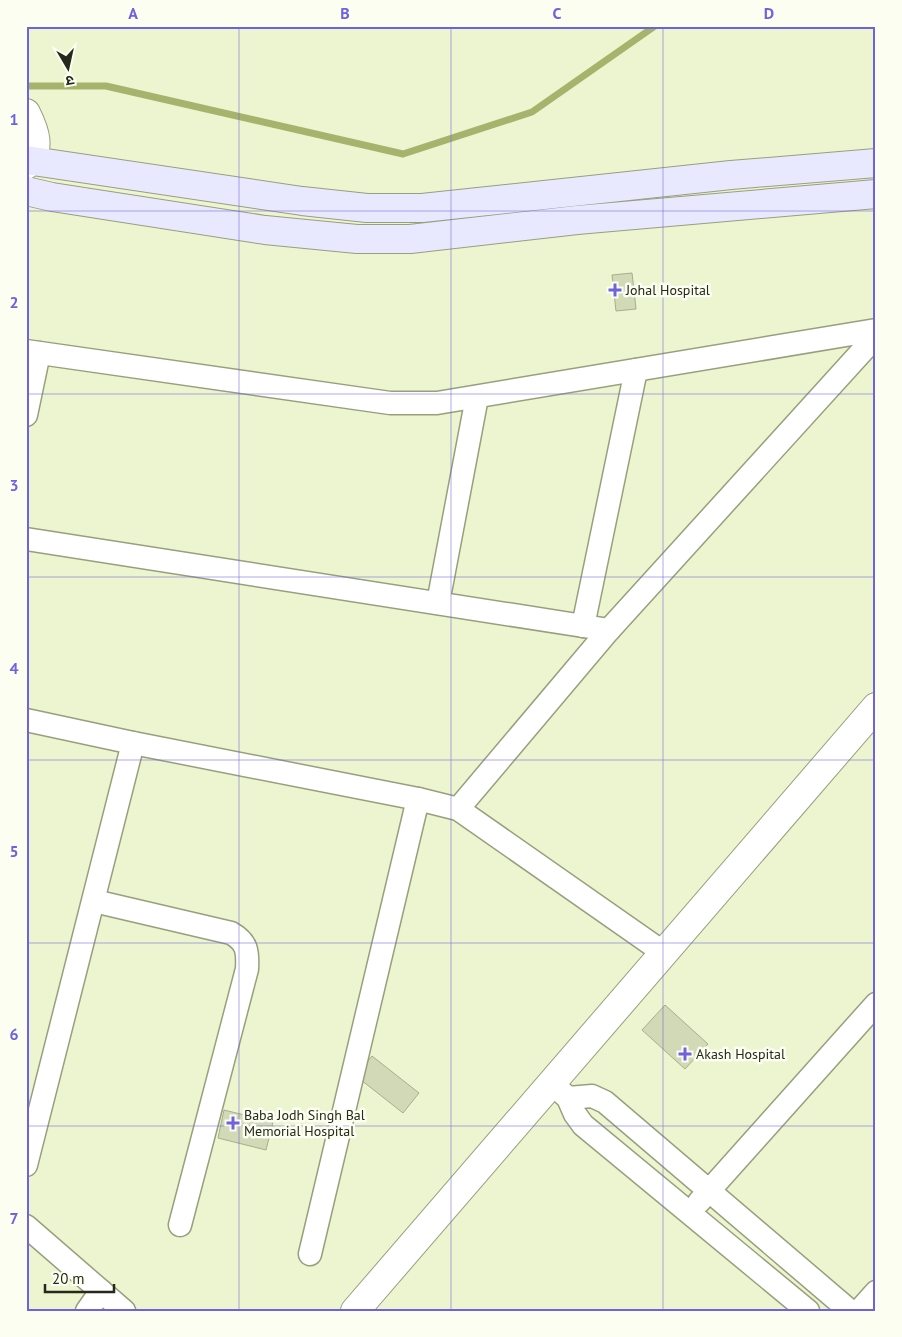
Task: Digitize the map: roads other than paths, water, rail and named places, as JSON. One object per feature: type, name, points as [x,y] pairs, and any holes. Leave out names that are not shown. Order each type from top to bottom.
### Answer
[{"type":"main road","points":[[28,162],[292,200],[367,208],[422,208],[876,162]]},
{"type":"main road","points":[[796,170],[797,201]]},
{"type":"main road","points":[[26,191],[52,198],[265,230],[357,239],[410,238],[577,220],[876,194]]},
{"type":"street","points":[[28,162],[36,146],[36,134],[29,119]]},
{"type":"street","points":[[26,414],[33,352],[390,403],[437,403],[876,330]]},
{"type":"street","points":[[458,809],[610,630],[876,336]]},
{"type":"street","points":[[583,626],[636,370]]},
{"type":"street","points":[[438,603],[477,397]]},
{"type":"street","points":[[26,539],[610,630]]},
{"type":"street","points":[[355,1311],[560,1090],[664,953],[876,706]]},
{"type":"street","points":[[26,720],[418,799],[458,809],[664,953]]},
{"type":"street","points":[[26,1165],[133,743]]},
{"type":"street","points":[[310,1254],[418,799]]},
{"type":"street","points":[[94,901],[231,933],[240,938],[245,946],[248,957],[247,969],[180,1225]]},
{"type":"street","points":[[689,1212],[876,1004]]},
{"type":"street","points":[[560,1090],[592,1096],[605,1102],[850,1311]]},
{"type":"street","points":[[560,1090],[582,1125],[808,1311]]},
{"type":"street","points":[[26,1226],[124,1311]]},
{"type":"street","points":[[87,1311],[101,1291]]},
{"type":"street","points":[[859,1311],[876,1292]]},
{"type":"waterway","points":[[26,86],[106,86],[403,154],[532,112],[655,26]]},
{"type":"place","name":"Johal Hospital","points":[[615,290]]},
{"type":"place","name":"Akash Hospital","points":[[685,1054]]},
{"type":"place","name":"Baba Jodh Singh Bal Memorial Hospital","points":[[233,1123]]}]
